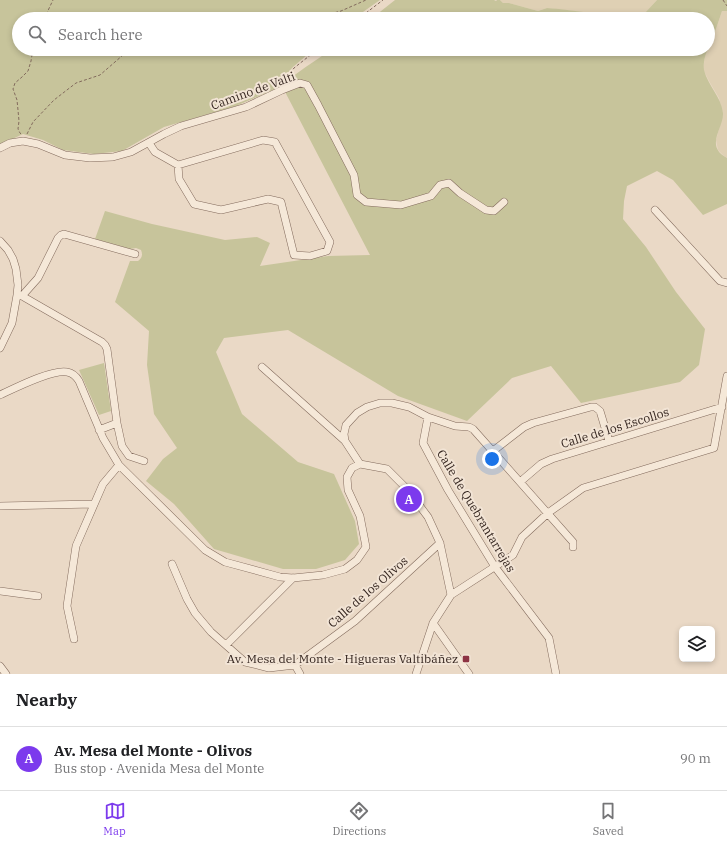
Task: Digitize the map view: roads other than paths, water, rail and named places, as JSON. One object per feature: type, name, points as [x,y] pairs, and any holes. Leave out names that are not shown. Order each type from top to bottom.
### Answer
[{"type":"street","name":"Camino de Valti","points":[[0,148],[10,143],[23,141],[38,144],[65,155],[90,158],[114,157],[131,152],[181,126],[246,107],[300,83],[307,85],[354,175],[357,195],[366,202],[401,205],[431,196],[440,185],[449,183],[460,193],[486,210],[494,211],[504,202]]},
{"type":"street","points":[[149,143],[155,152],[178,165],[263,140],[275,142],[330,242],[327,251],[310,256],[294,255],[281,202],[268,199],[222,210],[194,204],[179,179],[178,165]]},
{"type":"street","points":[[655,210],[720,281],[727,283]]},
{"type":"street","points":[[20,295],[38,278],[58,238],[61,235],[64,234],[135,254]]},
{"type":"street","points":[[0,241],[8,250],[16,268],[20,295],[12,323],[0,348]]},
{"type":"street","points":[[20,295],[105,345],[107,349],[117,423],[122,446],[130,456],[144,460]]},
{"type":"street","points":[[262,367],[345,440],[360,464]]},
{"type":"street","points":[[0,395],[53,373],[67,372],[72,374],[79,381],[99,430],[119,465],[205,550],[225,562],[280,576],[293,578],[323,575],[345,569],[357,560],[366,547],[360,516],[348,490],[347,477],[352,468],[360,464],[387,469],[407,489],[428,517],[440,543],[451,595]]},
{"type":"street","points":[[416,674],[433,623],[451,595],[513,555],[522,537],[548,513],[582,488],[714,448],[727,376]]},
{"type":"street","points":[[345,440],[344,434],[346,425],[357,413],[380,403],[392,403],[409,407],[428,417],[455,426],[469,427],[473,429],[574,542],[573,547]]},
{"type":"street","points":[[493,451],[524,427],[533,423],[591,407],[595,407],[600,411],[609,441]]},
{"type":"street","name":"Calle de los Escollos","points":[[520,482],[541,464],[552,458],[722,407]]},
{"type":"street","name":"Calle de Quebrantarrejas","points":[[428,417],[423,443],[448,490],[495,567],[548,638],[556,674]]},
{"type":"street","points":[[99,430],[117,423]]},
{"type":"street","points":[[74,639],[67,606],[76,546],[103,484],[119,465]]},
{"type":"street","points":[[0,506],[94,504]]},
{"type":"street","name":"Calle de los Olivos","points":[[172,564],[195,614],[211,632],[245,662],[269,668],[295,665],[355,621],[440,543]]},
{"type":"street","points":[[226,645],[293,578]]},
{"type":"street","points":[[0,591],[38,596]]},
{"type":"street","points":[[433,623],[469,674]]},
{"type":"street","points":[[295,665],[300,674]]},
{"type":"street","points":[[0,666],[6,674]]},
{"type":"place","name":"Av. Mesa del Monte - Olivos","points":[[409,499]]},
{"type":"place","name":"Av. Mesa del Monte - Higueras Valtibáñez","points":[[466,659]]}]
